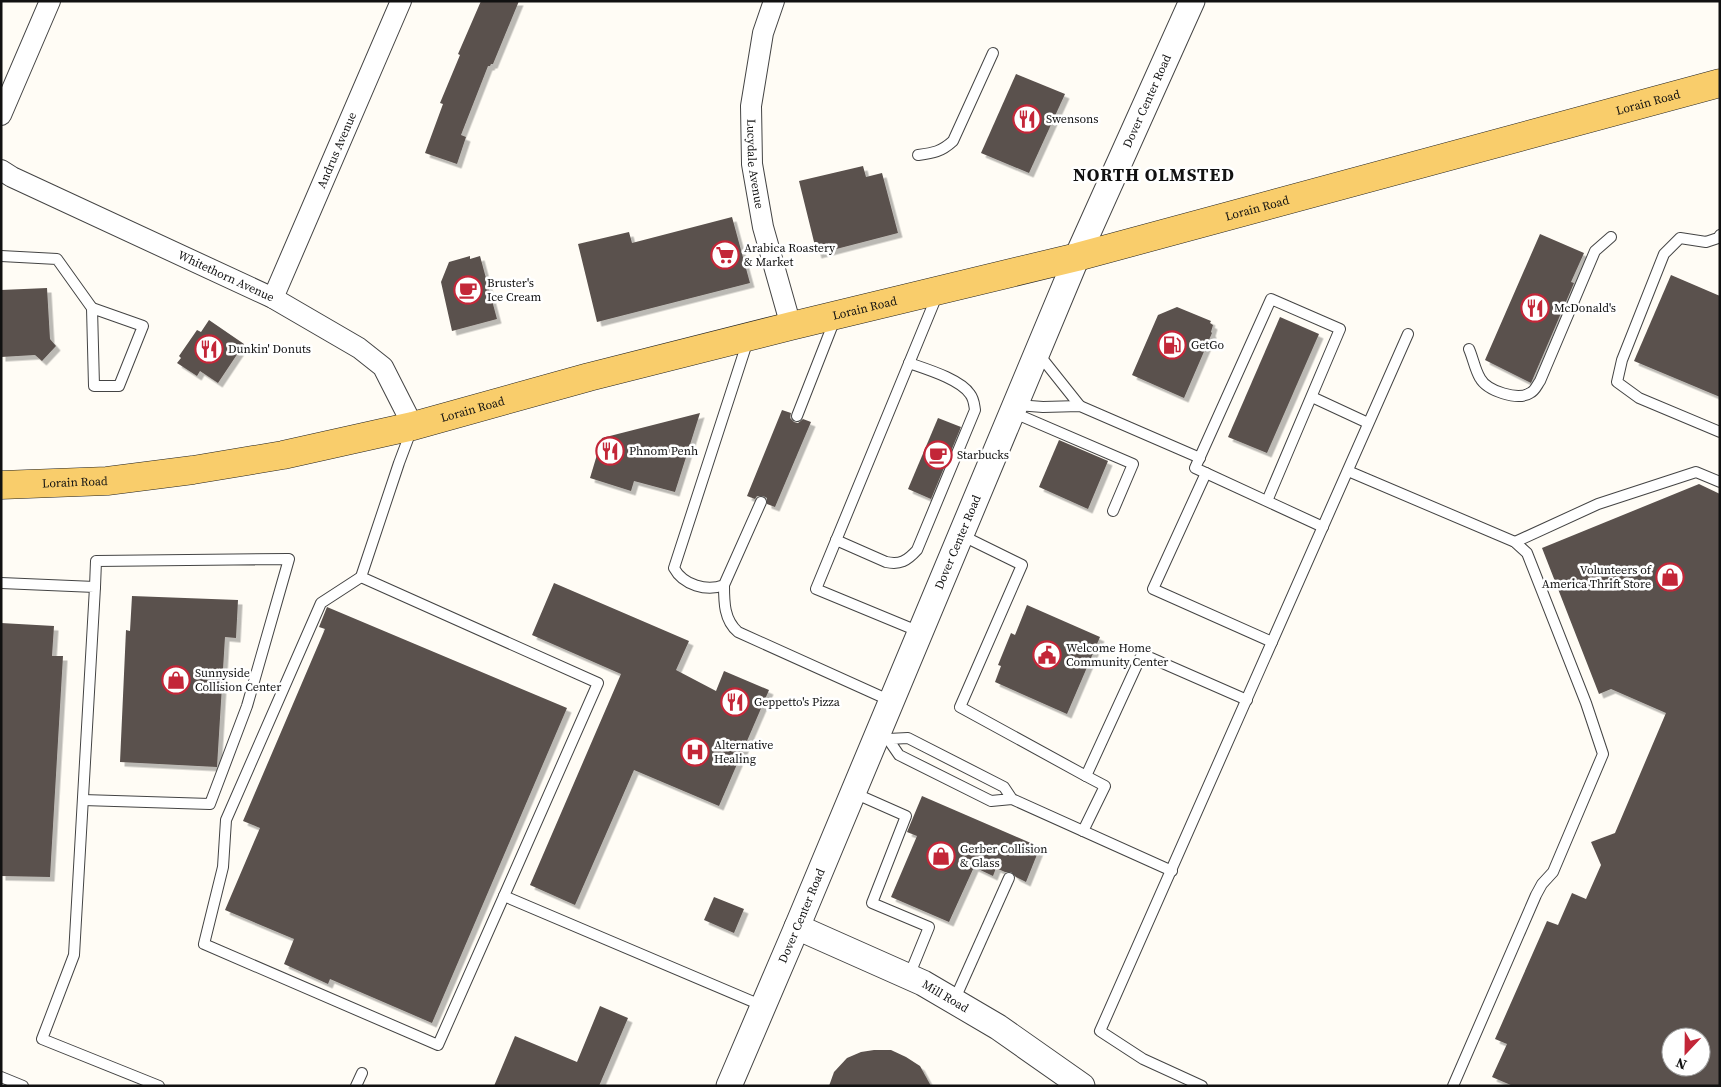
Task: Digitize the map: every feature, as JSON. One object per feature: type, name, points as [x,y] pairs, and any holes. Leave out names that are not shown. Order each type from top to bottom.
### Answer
[{"type":"main road","name":"Lorain Road","points":[[1,484],[107,481],[193,470],[283,455],[413,426],[749,336],[1077,257],[1720,83]]},
{"type":"street","points":[[1,114],[50,1]]},
{"type":"street","name":"Andrus Avenue","points":[[272,298],[401,1]]},
{"type":"street","name":"Lucydale Avenue","points":[[774,1],[763,33],[751,106],[752,164],[763,227],[790,326]]},
{"type":"street","name":"Dover Center Road","points":[[728,1086],[853,793],[883,736],[892,701],[1077,257],[1192,1]]},
{"type":"street","name":"Whitethorn Avenue","points":[[1,170],[12,177],[272,298],[359,348],[383,367],[413,426]]},
{"type":"street","name":"Mill Road","points":[[797,927],[923,983],[998,1026],[1082,1086]]},
{"type":"lane","points":[[918,155],[932,154],[944,150],[953,141],[993,52]]},
{"type":"lane","points":[[1706,242],[1718,238],[1720,235]]},
{"type":"lane","points":[[1469,349],[1481,380],[1504,394],[1526,395],[1532,392],[1540,381],[1595,251],[1611,238]]},
{"type":"lane","points":[[1720,248],[1706,242],[1680,238],[1664,254],[1622,360],[1617,382],[1639,398],[1720,432]]},
{"type":"lane","points":[[1,256],[57,260],[92,308],[143,326],[120,386],[94,386],[92,308]]},
{"type":"lane","points":[[920,632],[816,589],[939,290]]},
{"type":"lane","points":[[1267,501],[1340,329],[1271,299],[1195,468],[1323,527]]},
{"type":"lane","points":[[797,416],[836,315]]},
{"type":"lane","points":[[1202,1086],[1143,1059],[1100,1031],[1408,334]]},
{"type":"lane","points":[[724,585],[716,589],[695,585],[684,581],[674,568],[749,336]]},
{"type":"lane","points":[[1038,352],[1080,406]]},
{"type":"lane","points":[[836,540],[886,562],[902,563],[909,559],[917,550],[975,410],[974,401],[966,389],[944,376],[909,362]]},
{"type":"lane","points":[[1312,397],[1368,423]]},
{"type":"lane","points":[[1014,409],[1080,406],[1200,458]]},
{"type":"lane","points":[[1014,409],[1133,464],[1113,511]]},
{"type":"lane","points":[[361,577],[598,684],[438,1045],[204,944],[223,867],[226,820],[321,603],[361,577],[413,426]]},
{"type":"lane","points":[[1348,470],[1515,542],[1527,553],[1586,703],[1602,754],[1553,872],[1542,884],[1536,895],[1453,1086]]},
{"type":"lane","points":[[1515,542],[1598,504],[1696,472],[1720,482]]},
{"type":"lane","points":[[1206,473],[1153,589],[1272,642]]},
{"type":"lane","points":[[761,502],[724,585],[724,598],[730,625],[738,632],[892,701]]},
{"type":"lane","points":[[961,535],[1022,565],[960,707],[1105,786],[1083,831]]},
{"type":"lane","points":[[83,800],[210,804],[247,706],[290,559],[96,561],[74,955],[42,1039],[158,1086]]},
{"type":"lane","points":[[1,583],[95,587]]},
{"type":"lane","points":[[1086,776],[1142,654],[1247,700]]},
{"type":"lane","points":[[883,736],[899,755],[992,801],[1012,799],[1172,871]]},
{"type":"lane","points":[[883,736],[908,738],[1004,787],[1012,799]]},
{"type":"lane","points":[[853,793],[906,816],[872,903],[929,927],[909,976]]},
{"type":"lane","points":[[954,1001],[1008,878]]},
{"type":"lane","points":[[504,896],[763,1006]]},
{"type":"lane","points":[[356,1086],[362,1073]]},
{"type":"lane","points":[[1,1077],[23,1086]]},
{"type":"building","points":[[481,1],[519,1],[493,64],[488,66],[461,135],[466,137],[457,164],[425,153],[443,104],[440,103],[460,55],[458,54]]},
{"type":"building","points":[[1016,74],[1065,94],[1029,173],[981,153]]},
{"type":"building","points":[[863,166],[866,177],[882,173],[898,233],[817,254],[799,181]]},
{"type":"building","points":[[732,217],[750,283],[597,322],[578,244],[629,232],[632,243]]},
{"type":"building","points":[[1540,234],[1584,253],[1571,282],[1574,283],[1531,383],[1485,360]]},
{"type":"building","points":[[470,256],[470,259],[480,256],[497,319],[452,331],[441,282],[449,262]]},
{"type":"building","points":[[1671,275],[1720,296],[1720,397],[1634,361]]},
{"type":"building","points":[[47,288],[50,339],[56,346],[42,361],[35,355],[1,357],[1,290]]},
{"type":"building","points":[[1177,307],[1211,321],[1210,323],[1213,325],[1212,333],[1184,398],[1132,375],[1158,315]]},
{"type":"building","points":[[1280,317],[1319,334],[1267,453],[1228,437]]},
{"type":"building","points":[[209,320],[244,344],[218,383],[200,371],[197,376],[177,363],[181,358],[179,356],[197,330],[201,332]]},
{"type":"building","points":[[782,410],[791,413],[790,418],[794,422],[798,423],[803,419],[811,422],[775,507],[767,504],[767,498],[763,496],[757,496],[755,499],[747,496]]},
{"type":"building","points":[[700,413],[675,492],[634,481],[631,491],[590,478],[602,438]]},
{"type":"building","points":[[938,418],[961,427],[931,499],[908,489]]},
{"type":"building","points":[[1059,440],[1108,461],[1088,509],[1039,487]]},
{"type":"building","points":[[1699,484],[1720,494],[1720,1086],[1513,1086],[1492,1077],[1507,1044],[1495,1039],[1547,921],[1558,925],[1572,893],[1586,899],[1601,865],[1591,842],[1615,833],[1666,713],[1611,689],[1599,694],[1542,548]]},
{"type":"building","points":[[554,583],[689,641],[676,670],[716,691],[724,671],[769,690],[719,806],[634,770],[575,905],[530,885],[621,674],[532,635]]},
{"type":"building","points":[[132,596],[238,600],[236,638],[225,637],[217,767],[120,762],[126,630],[130,631]]},
{"type":"building","points":[[1027,605],[1100,637],[1067,714],[995,682],[1001,666],[998,665],[1011,633],[1015,635]]},
{"type":"building","points":[[327,607],[567,708],[432,1023],[330,979],[328,984],[284,964],[294,939],[225,910],[260,828],[243,821],[325,629],[319,627]]},
{"type":"building","points":[[1,623],[54,626],[52,656],[63,656],[50,877],[1,876]]},
{"type":"building","points":[[922,796],[1040,847],[1026,882],[1011,872],[1005,872],[996,868],[993,876],[974,867],[949,922],[891,897],[917,836],[907,832]]},
{"type":"building","points":[[714,897],[744,909],[734,933],[704,920]]},
{"type":"building","points":[[600,1006],[628,1018],[599,1086],[494,1086],[515,1036],[577,1062]]},
{"type":"building","points":[[891,1050],[906,1057],[920,1066],[931,1086],[829,1086],[834,1072],[847,1058],[861,1052]]},
{"type":"place","name":"Swensons","points":[[1027,119]]},
{"type":"place","name":"Arabica Roastery & Market","points":[[725,255]]},
{"type":"place","name":"Bruster's Ice Cream","points":[[468,290]]},
{"type":"place","name":"McDonald's","points":[[1535,308]]},
{"type":"place","name":"GetGo","points":[[1172,345]]},
{"type":"place","name":"Dunkin' Donuts","points":[[209,349]]},
{"type":"place","name":"Phnom Penh","points":[[610,451]]},
{"type":"place","name":"Starbucks","points":[[938,455]]},
{"type":"place","name":"Volunteers of America Thrift Store","points":[[1670,577]]},
{"type":"place","name":"Welcome Home Community Center","points":[[1047,655]]},
{"type":"place","name":"Sunnyside Collision Center","points":[[176,680]]},
{"type":"place","name":"Geppetto's Pizza","points":[[735,702]]},
{"type":"place","name":"Alternative Healing","points":[[695,752]]},
{"type":"place","name":"Gerber Collision & Glass","points":[[941,856]]},
{"type":"district","name":"NORTH OLMSTED","points":[[1154,175]]}]
